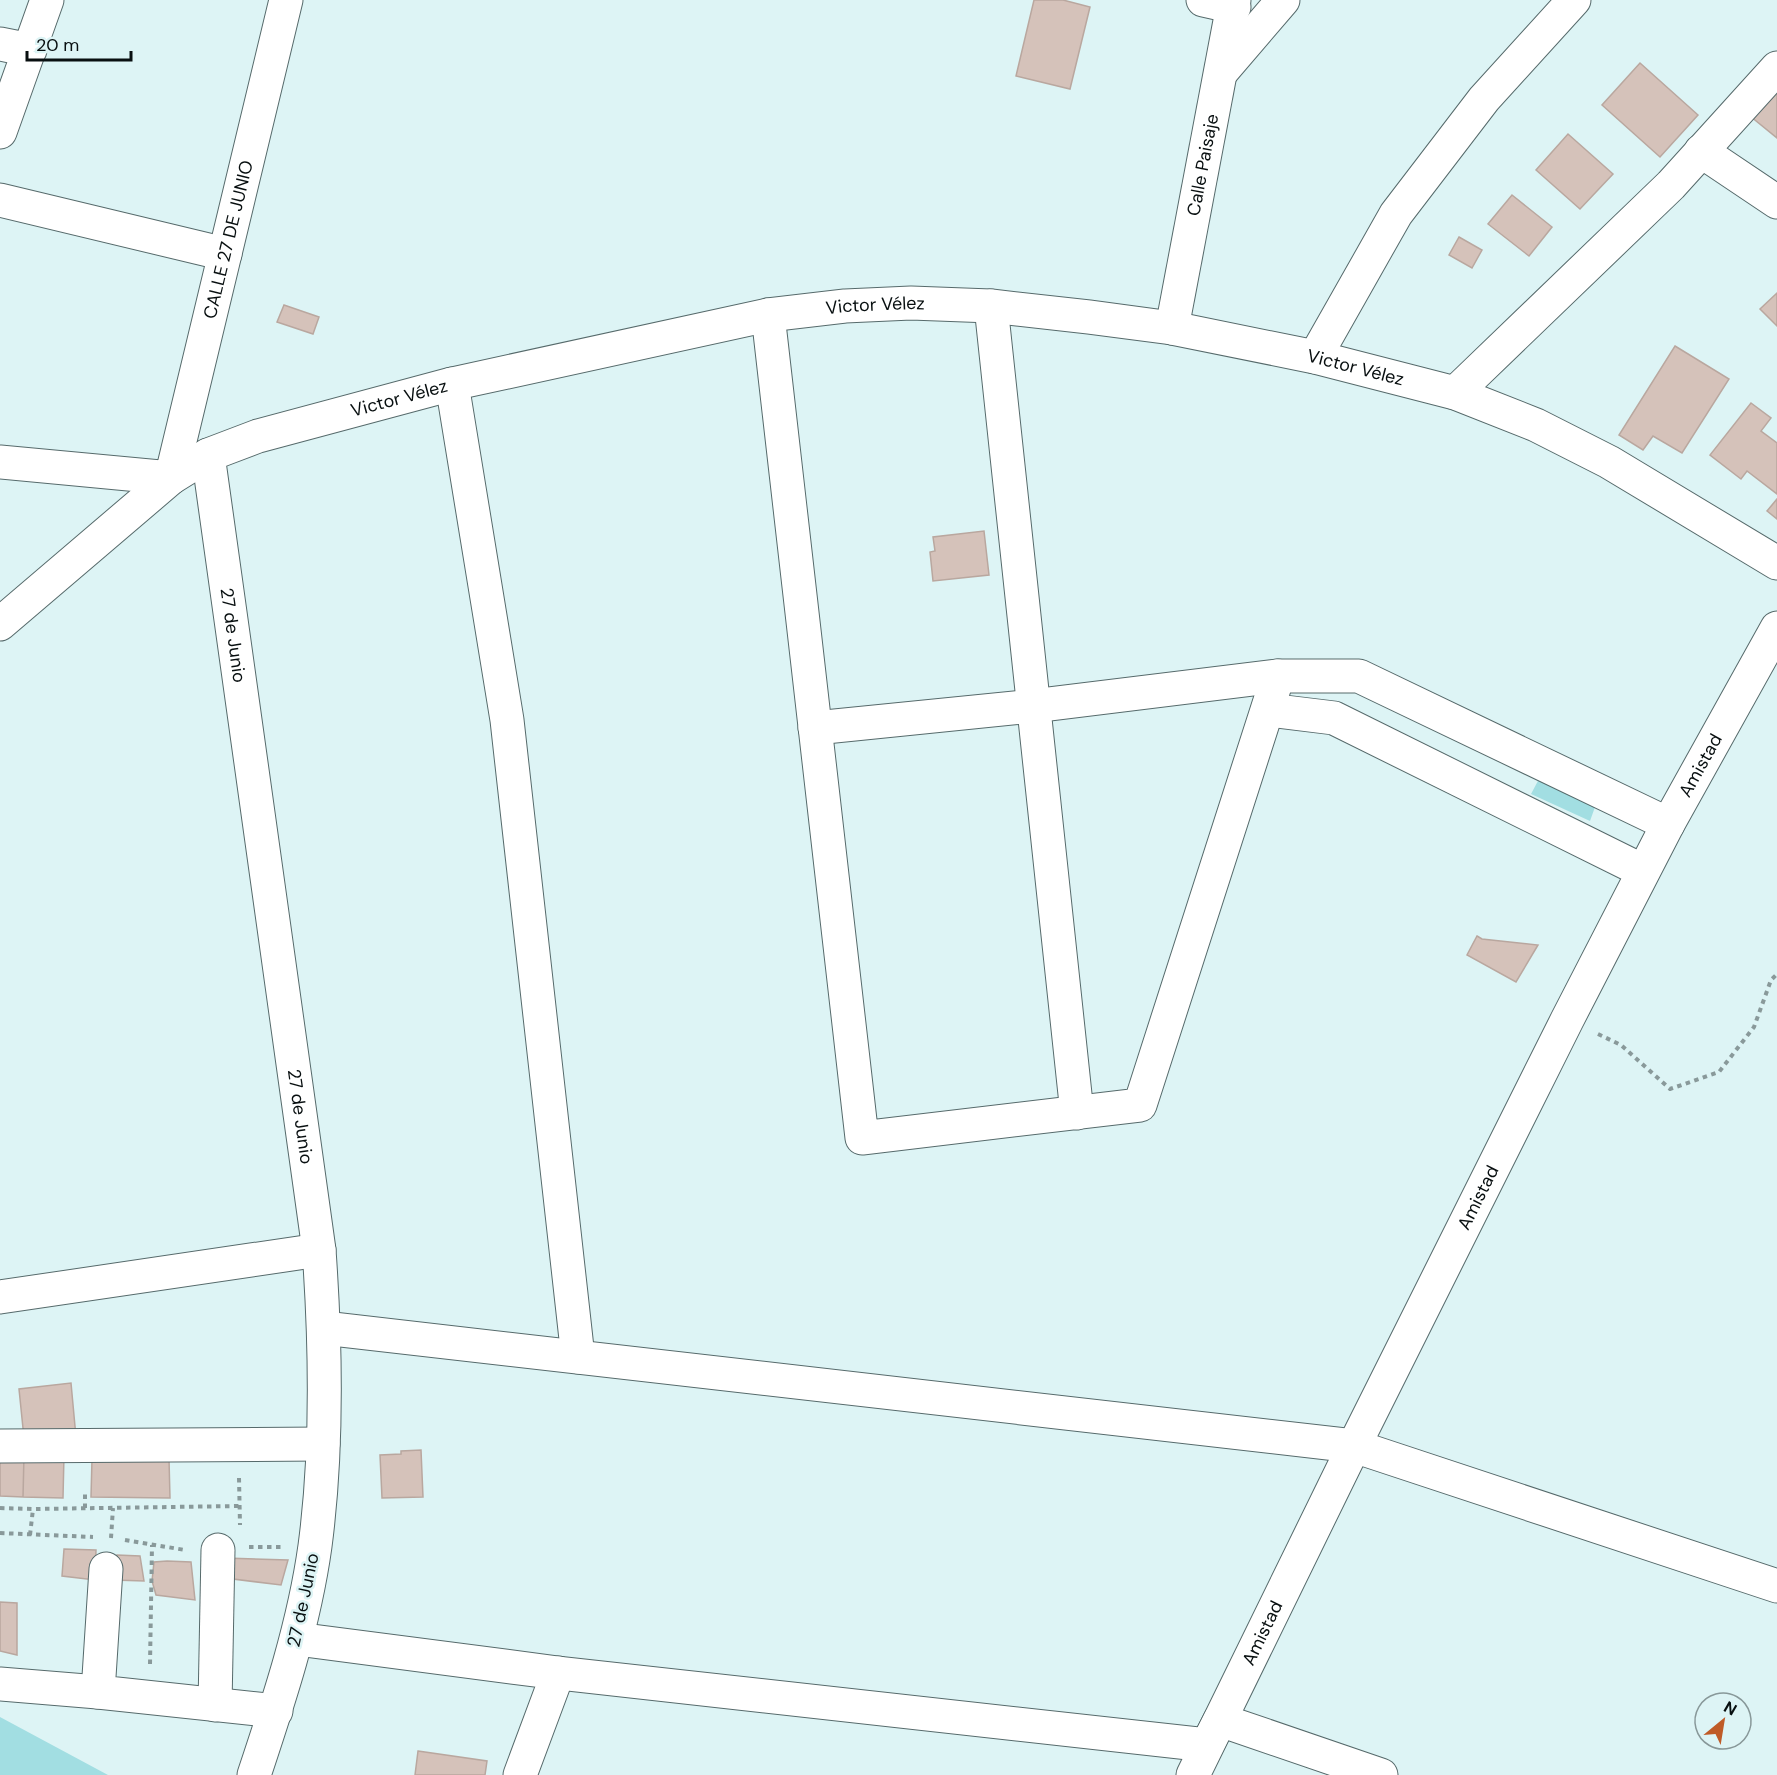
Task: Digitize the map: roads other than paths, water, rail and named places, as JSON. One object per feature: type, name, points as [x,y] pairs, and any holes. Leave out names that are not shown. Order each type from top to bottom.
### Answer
[{"type":"street","points":[[0,132],[15,46],[47,0]]},
{"type":"street","name":"CALLE 27 DE JUNIO","points":[[171,478],[286,0]]},
{"type":"street","points":[[1203,0],[1234,4]]},
{"type":"street","points":[[1222,72],[1283,0]]},
{"type":"street","points":[[1315,357],[1396,214],[1484,99],[1574,0]]},
{"type":"street","name":"Calle Paisaje","points":[[1173,328],[1234,4]]},
{"type":"street","points":[[1455,393],[1671,185],[1777,68]]},
{"type":"street","points":[[1701,151],[1777,202]]},
{"type":"street","points":[[0,200],[225,254]]},
{"type":"street","name":"Victor Vélez","points":[[0,624],[171,478],[208,455],[258,436],[452,384],[768,315],[845,306],[911,303],[991,306],[1173,328],[1315,357],[1455,393],[1536,425],[1609,462],[1777,563]]},
{"type":"street","points":[[991,306],[1077,1113]]},
{"type":"street","points":[[768,315],[862,1138],[1140,1105],[1278,676]]},
{"type":"street","points":[[452,384],[507,720],[578,1358]]},
{"type":"street","name":"27 de Junio","points":[[208,455],[319,1250],[324,1328],[323,1444],[315,1547],[297,1639],[254,1775]]},
{"type":"street","points":[[0,462],[171,478]]},
{"type":"street","name":"Amistad","points":[[1193,1775],[1354,1446],[1643,871],[1777,628]]},
{"type":"street","points":[[815,728],[1033,706],[1278,676],[1359,676],[1668,824]]},
{"type":"street","points":[[1268,710],[1334,718],[1643,871]]},
{"type":"street","points":[[0,1297],[319,1250]]},
{"type":"street","points":[[324,1328],[1354,1446],[1777,1586]]},
{"type":"street","points":[[0,1446],[323,1444]]},
{"type":"street","points":[[215,1705],[218,1549]]},
{"type":"street","points":[[98,1692],[106,1569]]},
{"type":"street","points":[[297,1639],[558,1673],[1213,1732],[1381,1775]]},
{"type":"street","points":[[519,1775],[558,1673]]},
{"type":"street","points":[[0,1684],[276,1711]]}]
